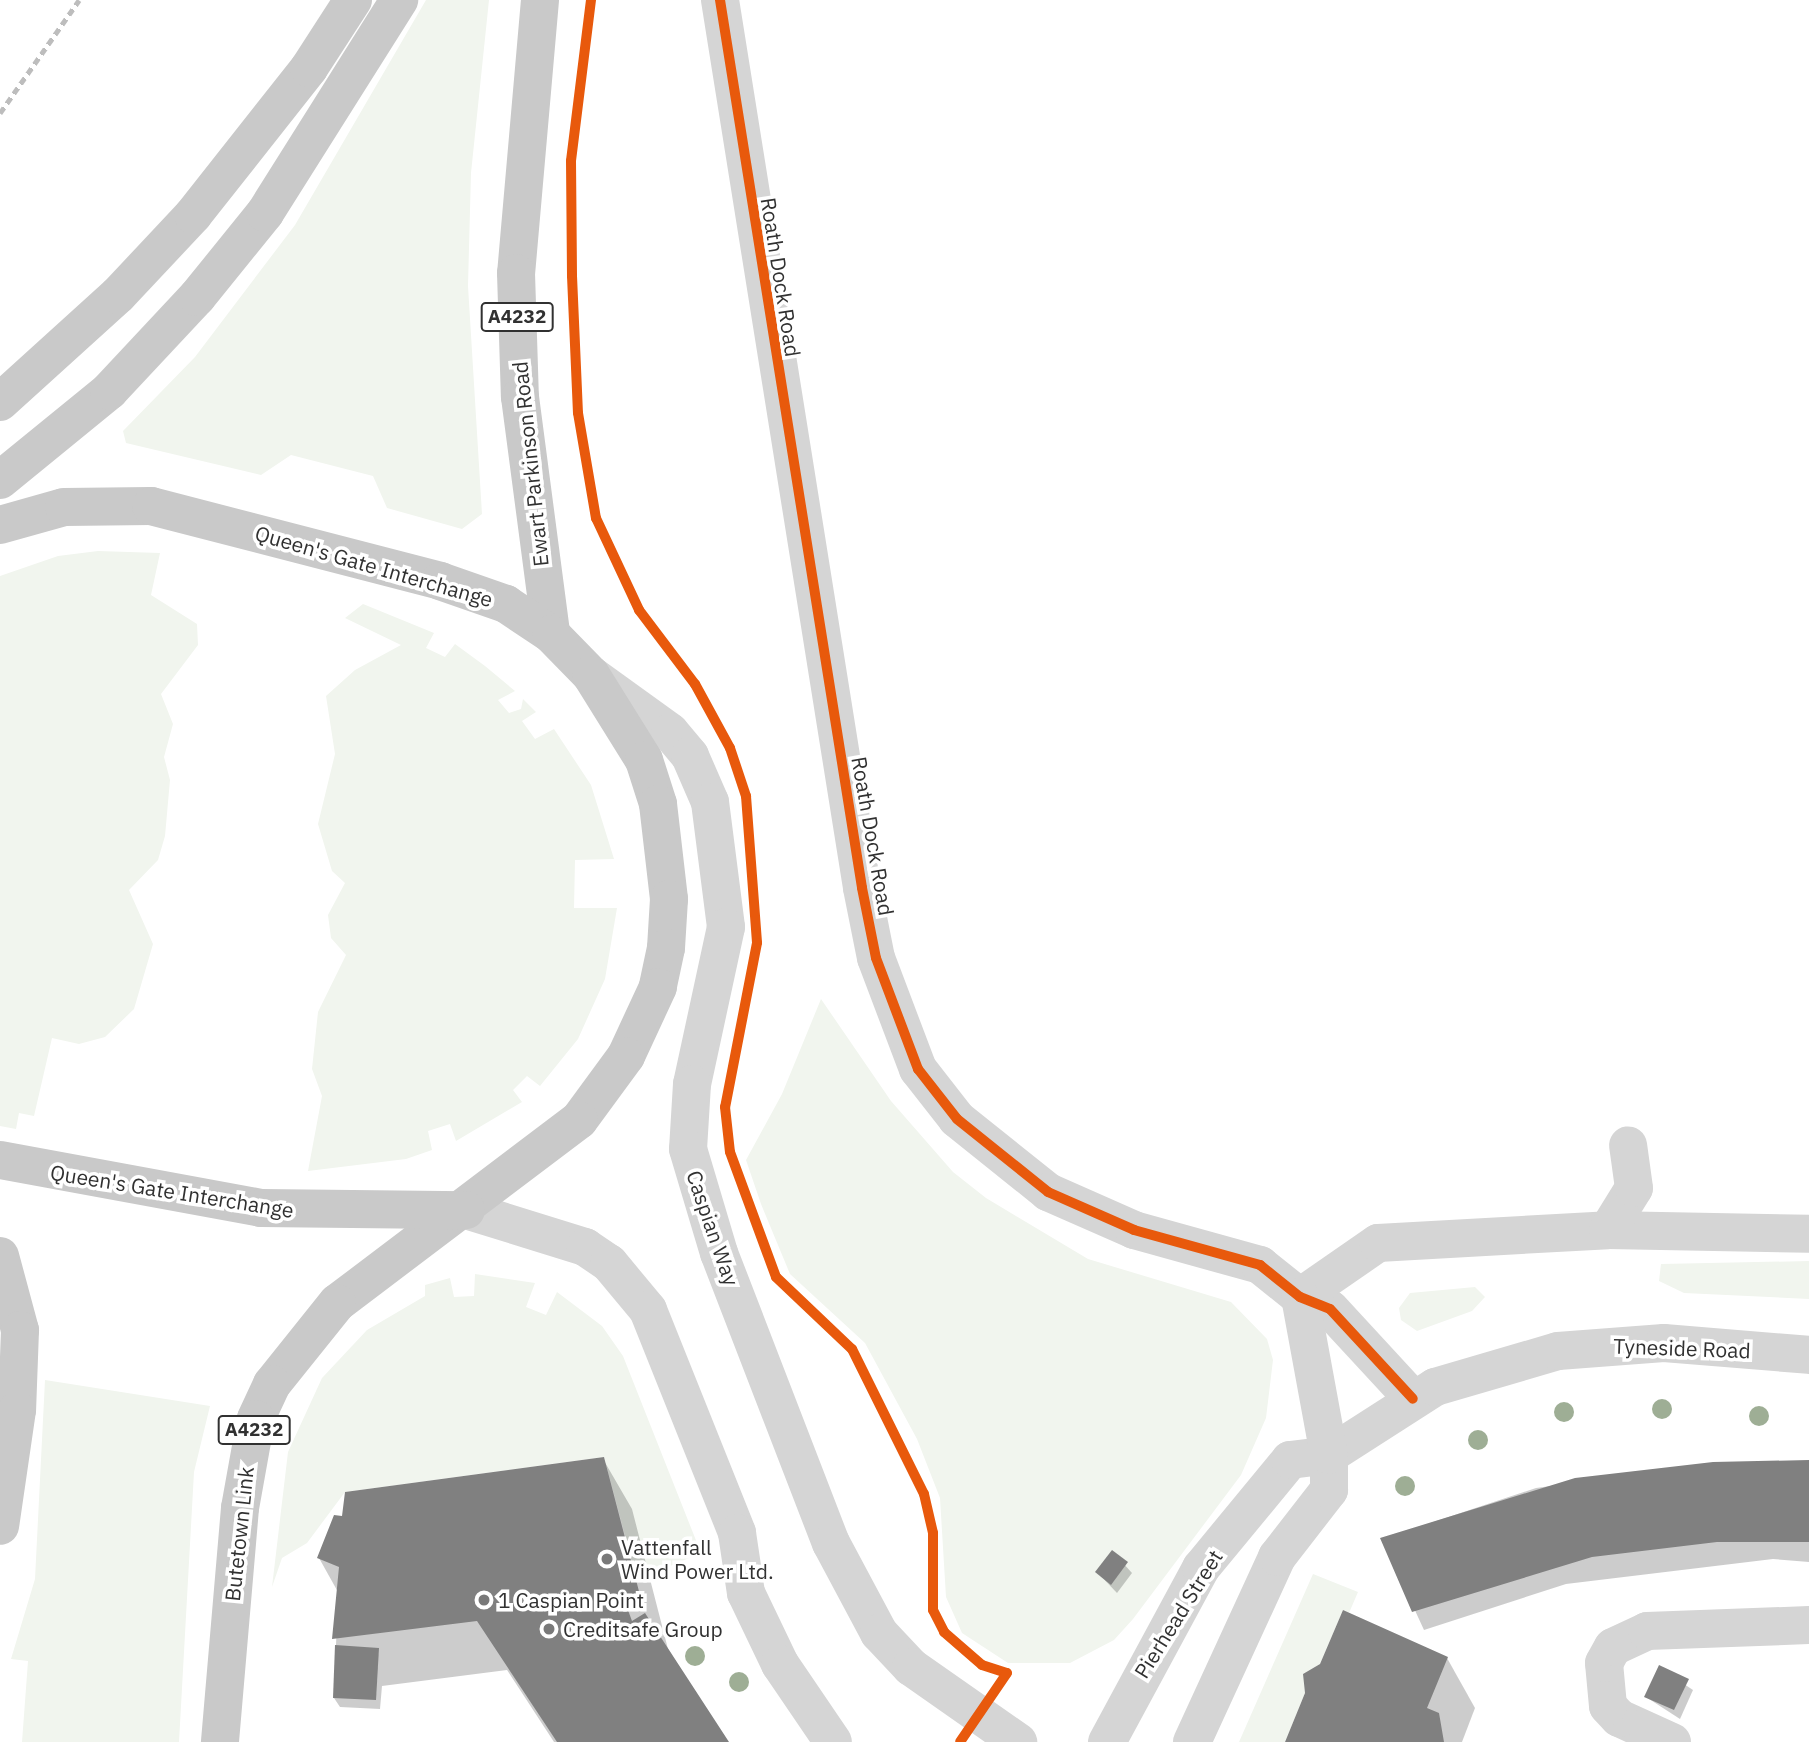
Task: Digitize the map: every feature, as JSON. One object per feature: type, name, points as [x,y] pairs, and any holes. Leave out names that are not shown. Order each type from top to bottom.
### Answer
[{"type":"main road","points":[[0,401],[118,295],[193,215],[309,68],[353,0]]},
{"type":"main road","points":[[0,480],[109,391],[197,297],[265,213],[399,0]]},
{"type":"main road","name":"Ewart Parkinson Road","points":[[540,0],[516,273],[520,397],[551,634]]},
{"type":"main road","name":"Queen's Gate Interchange","points":[[0,525],[64,507],[152,506],[440,581],[506,604],[551,634],[591,675],[645,760],[658,804],[669,899],[658,987],[625,1056],[579,1120],[466,1210],[261,1208],[0,1160]]},
{"type":"main road","name":"Butetown Link","points":[[220,1742],[240,1508],[256,1419],[272,1384],[337,1303],[466,1210]]},
{"type":"main road","points":[[0,1256],[20,1330],[17,1410],[0,1526]]},
{"type":"street","name":"Roath Dock Road","points":[[720,0],[820,650],[873,947],[897,1025],[918,1069],[957,1119],[1048,1192],[1134,1230],[1260,1265],[1300,1297],[1330,1309],[1413,1399]]},
{"type":"street","name":"Caspian Way","points":[[591,675],[670,732],[690,757],[710,802],[726,927],[721,975],[692,1084],[688,1149],[719,1253],[831,1543],[879,1633],[911,1667],[1018,1742]]},
{"type":"street","points":[[1608,1230],[1634,1188],[1628,1145]]},
{"type":"street","points":[[466,1210],[585,1247],[609,1264],[648,1310],[737,1533],[746,1593],[780,1664],[833,1742]]},
{"type":"street","points":[[1192,1742],[1277,1557],[1329,1490],[1329,1455],[1300,1297],[1378,1243],[1608,1230],[1809,1234]]},
{"type":"street","name":"Tyneside Road","points":[[1329,1455],[1413,1399],[1496,1366],[1608,1345],[1809,1355]]},
{"type":"street","name":"Pierhead Street","points":[[1107,1742],[1201,1568],[1290,1460],[1329,1455]]},
{"type":"street","points":[[1672,1742],[1619,1718],[1608,1706],[1604,1663],[1613,1647],[1647,1631],[1809,1625]]},
{"type":"shaded area","points":[[426,0],[489,0],[471,173],[468,286],[482,514],[462,529],[387,508],[373,476],[291,455],[261,475],[126,443],[123,431],[195,357],[295,225]]},
{"type":"shaded area","points":[[98,551],[160,553],[151,595],[197,624],[198,645],[161,694],[173,724],[164,757],[170,780],[165,836],[158,860],[129,890],[153,944],[134,1009],[105,1037],[79,1044],[52,1038],[34,1116],[19,1113],[16,1129],[0,1126],[0,576],[58,556]]},
{"type":"shaded area","points":[[363,604],[434,633],[426,648],[445,657],[455,644],[485,666],[515,691],[498,700],[509,713],[521,709],[523,699],[536,712],[522,721],[535,739],[554,729],[591,785],[614,859],[575,860],[574,908],[617,908],[605,979],[578,1039],[540,1086],[527,1076],[513,1090],[522,1102],[456,1141],[450,1124],[428,1131],[432,1150],[406,1159],[308,1171],[322,1096],[312,1069],[318,1012],[346,955],[331,938],[328,915],[345,883],[332,871],[318,824],[335,754],[326,696],[355,670],[401,645],[345,618]]},
{"type":"shaded area","points":[[821,999],[891,1101],[953,1172],[986,1198],[1088,1259],[1231,1302],[1267,1339],[1273,1360],[1266,1418],[1241,1475],[1133,1619],[1114,1640],[1070,1663],[1008,1663],[962,1633],[946,1597],[940,1498],[917,1439],[865,1343],[790,1274],[761,1204],[746,1160],[782,1094]]},
{"type":"shaded area","points":[[1809,1261],[1809,1299],[1684,1293],[1659,1281],[1661,1264]]},
{"type":"shaded area","points":[[475,1274],[535,1283],[526,1307],[546,1315],[557,1292],[602,1326],[623,1356],[701,1553],[637,1580],[604,1457],[345,1492],[307,1543],[282,1558],[272,1587],[288,1452],[322,1378],[367,1330],[425,1296],[425,1285],[450,1278],[454,1297],[474,1296]]},
{"type":"shaded area","points":[[1475,1287],[1485,1297],[1472,1311],[1417,1331],[1401,1320],[1399,1308],[1410,1293]]},
{"type":"shaded area","points":[[45,1380],[210,1406],[194,1472],[179,1742],[22,1742],[28,1661],[11,1659],[35,1579]]},
{"type":"shaded area","points":[[1313,1574],[1358,1592],[1349,1613],[1343,1610],[1320,1664],[1304,1674],[1305,1693],[1285,1742],[1239,1742]]},
{"type":"building","name":"1 Caspian Point","points":[[604,1457],[641,1599],[625,1602],[632,1621],[645,1613],[729,1742],[557,1742],[477,1621],[332,1639],[339,1567],[317,1558],[334,1515],[342,1516],[345,1492]]},
{"type":"building","points":[[1809,1460],[1809,1542],[1717,1542],[1592,1557],[1412,1612],[1380,1538],[1575,1478],[1713,1462]]},
{"type":"building","points":[[1112,1550],[1128,1562],[1111,1585],[1095,1572]]},
{"type":"building","points":[[1343,1610],[1448,1657],[1427,1708],[1439,1713],[1444,1742],[1285,1742],[1305,1693],[1303,1674],[1320,1664]]},
{"type":"building","points":[[335,1645],[379,1648],[376,1700],[333,1698]]},
{"type":"building","points":[[1659,1665],[1689,1679],[1674,1710],[1644,1697]]},
{"type":"railway","points":[[0,113],[79,0]]},
{"type":"cycle path","points":[[591,0],[571,161],[572,276],[578,413],[596,518],[639,610],[695,684],[730,748],[746,796],[757,943],[725,1107],[730,1152],[776,1277],[852,1349],[924,1494],[933,1533],[933,1610],[944,1632],[982,1665],[1007,1673],[960,1742]]},
{"type":"cycle path","points":[[720,0],[862,888],[876,958],[918,1069],[957,1119],[1048,1192],[1134,1230],[1260,1265],[1300,1297],[1330,1309],[1413,1399]]},
{"type":"place","name":"Vattenfall Wind Power Ltd.","points":[[607,1559]]},
{"type":"place","name":"1 Caspian Point","points":[[484,1600]]},
{"type":"place","name":"Creditsafe Group","points":[[549,1629]]}]
